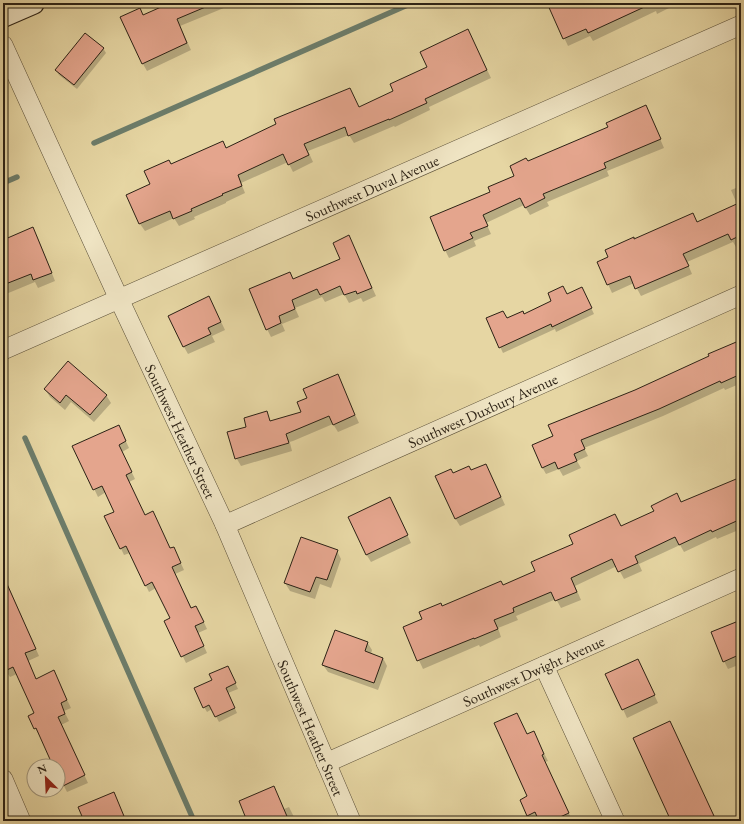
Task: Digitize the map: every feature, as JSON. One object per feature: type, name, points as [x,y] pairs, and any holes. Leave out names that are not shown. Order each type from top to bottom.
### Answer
[{"type":"street","points":[[3,16],[33,3]]},
{"type":"street","name":"Southwest Duval Avenue","points":[[3,350],[741,25]]},
{"type":"street","name":"Southwest Heather Street","points":[[3,45],[119,299],[225,525],[351,821]]},
{"type":"street","name":"Southwest Duxbury Avenue","points":[[225,525],[741,295]]},
{"type":"street","name":"Southwest Dwight Avenue","points":[[326,763],[741,578]]},
{"type":"street","points":[[544,666],[615,821]]},
{"type":"street","points":[[3,778],[21,821]]},
{"type":"building","points":[[170,3],[215,3],[177,19],[187,43],[142,64],[120,17],[140,8],[143,15]]},
{"type":"building","points":[[547,3],[653,3],[588,33],[586,29],[563,39]]},
{"type":"building","points":[[468,29],[487,70],[425,99],[427,103],[389,120],[348,136],[345,127],[304,144],[309,155],[288,165],[283,154],[238,175],[242,186],[191,209],[192,211],[173,219],[170,211],[139,224],[126,195],[150,184],[144,171],[169,160],[171,164],[223,141],[226,148],[276,124],[274,119],[350,88],[359,107],[393,91],[390,84],[427,67],[420,52]]},
{"type":"building","points":[[85,33],[104,48],[74,85],[55,70]]},
{"type":"building","points":[[646,105],[661,139],[604,163],[606,168],[543,194],[545,198],[525,208],[520,198],[483,215],[488,226],[470,233],[473,238],[444,251],[430,217],[490,192],[488,187],[514,176],[510,166],[526,158],[528,161],[608,127],[606,123]]},
{"type":"building","points":[[741,202],[741,235],[731,240],[728,234],[683,254],[689,266],[635,289],[630,276],[607,285],[597,262],[608,257],[605,250],[693,213],[697,222]]},
{"type":"building","points":[[33,227],[52,273],[33,280],[31,274],[3,285],[3,240]]},
{"type":"building","points":[[349,235],[372,288],[357,294],[356,291],[344,295],[340,286],[320,295],[317,289],[292,300],[295,309],[279,316],[281,323],[266,330],[249,289],[290,272],[293,279],[340,259],[333,243]]},
{"type":"building","points":[[563,286],[567,294],[582,287],[592,308],[552,327],[551,324],[499,348],[486,318],[503,311],[507,318],[523,311],[524,314],[551,301],[548,293]]},
{"type":"building","points":[[209,296],[221,322],[208,328],[211,334],[183,347],[168,316]]},
{"type":"building","points":[[741,340],[741,374],[721,383],[720,381],[659,409],[581,440],[585,449],[574,454],[577,461],[558,469],[555,462],[542,468],[532,445],[553,436],[548,425],[635,390],[709,356],[708,354]]},
{"type":"building","points":[[68,361],[107,395],[90,415],[66,395],[60,403],[44,389]]},
{"type":"building","points":[[338,374],[355,415],[333,425],[329,416],[286,434],[289,443],[235,459],[227,432],[246,427],[244,418],[267,411],[270,421],[301,412],[297,402],[307,398],[303,389]]},
{"type":"building","points":[[119,425],[126,441],[119,445],[132,472],[126,475],[145,515],[153,511],[170,548],[174,547],[181,563],[172,567],[191,608],[196,606],[204,622],[195,626],[204,646],[181,657],[164,621],[170,618],[152,582],[145,586],[126,546],[120,549],[104,516],[114,512],[102,486],[93,490],[72,446]]},
{"type":"building","points":[[486,464],[501,497],[455,519],[435,476],[451,469],[453,473],[469,466],[471,470]]},
{"type":"building","points":[[741,477],[741,519],[712,532],[711,530],[679,545],[675,537],[635,556],[638,563],[618,572],[612,559],[571,578],[577,592],[555,601],[551,592],[513,608],[514,612],[494,620],[498,629],[417,661],[403,627],[422,619],[419,612],[441,603],[442,606],[501,581],[503,585],[535,571],[531,562],[573,544],[569,535],[615,514],[621,526],[654,511],[651,506],[677,493],[681,502]]},
{"type":"building","points":[[390,497],[408,535],[366,555],[348,517]]},
{"type":"building","points":[[301,537],[338,550],[327,580],[316,577],[310,592],[284,583]]},
{"type":"building","points":[[3,575],[36,649],[25,653],[36,679],[54,670],[67,700],[61,703],[65,714],[58,717],[85,775],[66,784],[66,758],[49,758],[36,728],[34,729],[28,716],[34,713],[13,667],[3,672]]},
{"type":"building","points":[[741,620],[741,654],[723,662],[711,632]]},
{"type":"building","points":[[335,630],[368,642],[365,651],[383,658],[374,683],[322,665]]},
{"type":"building","points":[[638,659],[655,695],[622,710],[605,674]]},
{"type":"building","points":[[228,666],[236,683],[226,688],[235,708],[215,717],[209,705],[203,708],[194,688],[212,680],[209,674]]},
{"type":"building","points":[[517,713],[527,734],[534,731],[544,754],[542,755],[569,813],[551,821],[539,821],[535,812],[527,816],[520,800],[527,796],[494,723]]},
{"type":"building","points":[[670,721],[714,816],[703,821],[671,821],[633,738]]},
{"type":"building","points":[[274,786],[289,821],[247,821],[239,801]]},
{"type":"building","points":[[114,792],[126,821],[84,821],[78,807]]},
{"type":"waterway","points":[[94,143],[412,3]]},
{"type":"waterway","points":[[3,183],[17,177]]},
{"type":"waterway","points":[[25,438],[194,821]]}]
